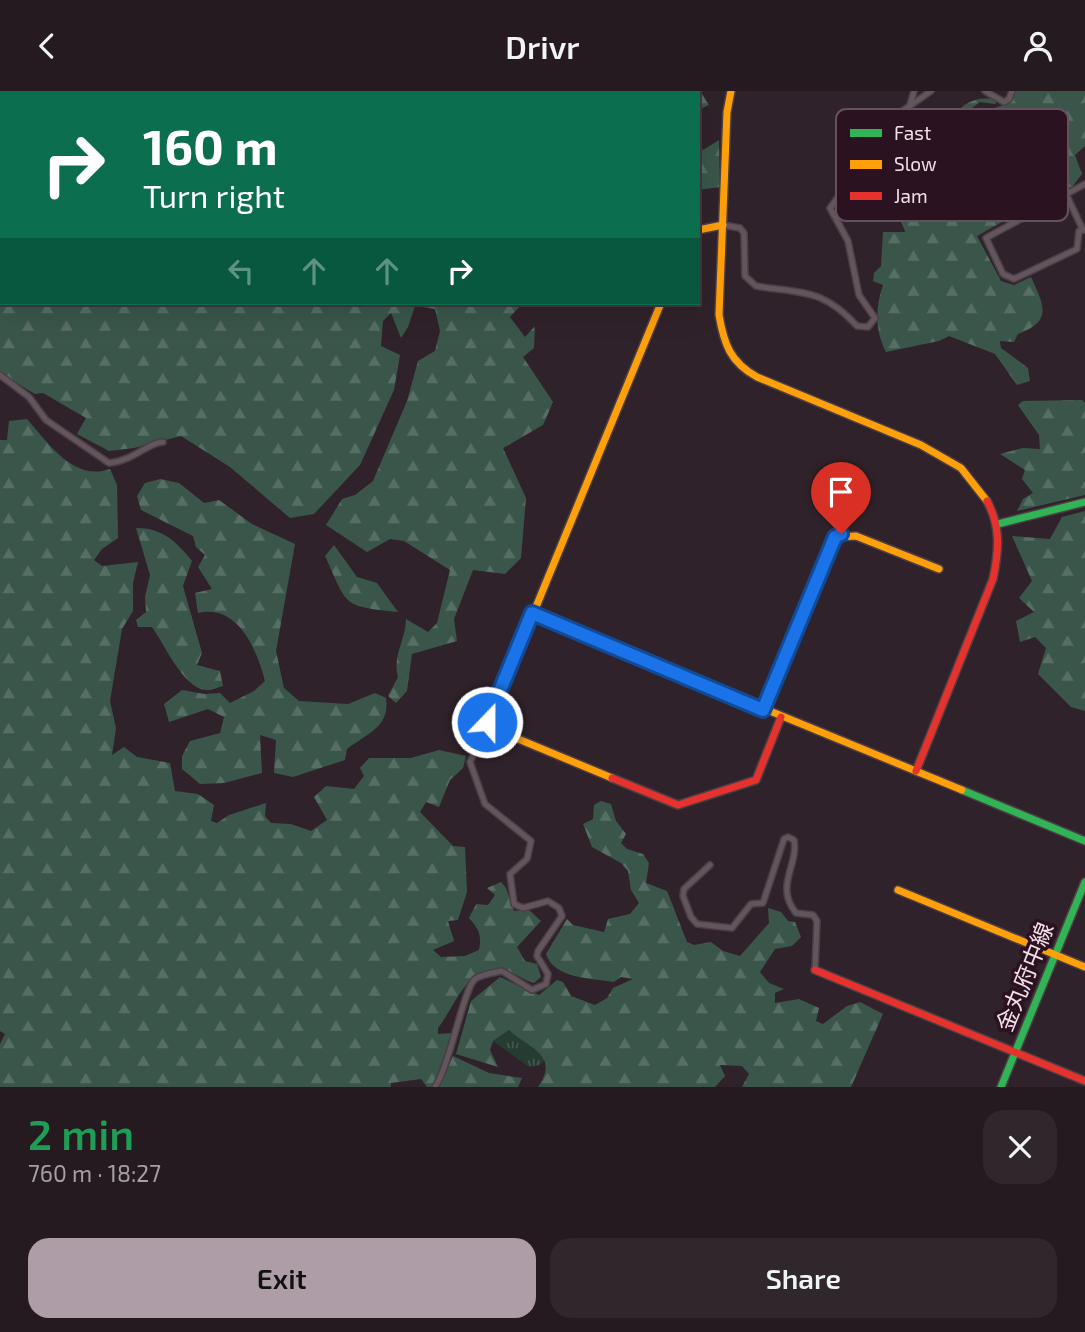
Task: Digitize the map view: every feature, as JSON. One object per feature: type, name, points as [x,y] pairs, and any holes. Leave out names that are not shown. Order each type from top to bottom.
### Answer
[{"type":"street","points":[[731,91],[719,294],[721,334],[725,348],[741,368],[943,457],[973,480],[988,500],[998,524],[999,552],[993,579],[916,771]]},
{"type":"street","points":[[910,105],[914,91]]},
{"type":"street","points":[[906,109],[931,91]]},
{"type":"street","points":[[985,91],[1004,102],[1009,99],[1012,91]]},
{"type":"street","points":[[1068,194],[1085,184]]},
{"type":"street","points":[[1018,221],[986,238],[1003,274],[1014,279],[1077,249],[1079,231],[1084,231],[1082,221],[1068,197]]},
{"type":"street","points":[[836,200],[830,208],[836,219]]},
{"type":"street","points":[[700,230],[723,225],[740,228],[744,233],[745,276],[748,282],[756,286],[826,298],[838,306],[857,326],[868,327],[875,318],[874,312],[859,295],[848,241],[837,221]]},
{"type":"street","points":[[435,1087],[457,1034],[471,983],[479,977],[502,971],[532,990],[546,983],[548,974],[537,956],[538,951],[562,916],[559,908],[548,901],[523,908],[514,904],[510,874],[527,859],[531,842],[485,803],[470,762],[661,305]]},
{"type":"street","points":[[0,375],[29,397],[46,420],[108,463],[124,462],[154,444],[163,442]]},
{"type":"street","points":[[998,524],[1085,502]]},
{"type":"street","points":[[763,710],[835,537],[856,536],[939,569]]},
{"type":"street","points":[[532,613],[1085,841]]},
{"type":"street","points":[[487,726],[678,805],[718,790],[756,781],[781,717]]},
{"type":"street","points":[[710,865],[684,889],[683,896],[691,917],[697,923],[732,928],[751,904],[763,903],[767,899],[771,872],[784,839],[788,837],[794,840],[796,847],[786,879],[791,907],[796,913],[814,915],[817,921],[815,970],[1085,1081]]},
{"type":"street","name":"金丸府中線","points":[[1001,1087],[1085,882]]},
{"type":"street","points":[[898,890],[1085,967]]},
{"type":"green space","points":[[700,91],[709,105],[700,109]]},
{"type":"green space","points":[[1015,91],[1085,91],[1085,146],[1075,155],[1082,174],[1072,187],[1068,188],[1068,109],[992,109],[1005,104]]},
{"type":"green space","points":[[975,100],[999,100],[995,104],[980,102],[972,108],[960,109]]},
{"type":"green space","points":[[719,140],[720,187],[700,190],[700,146],[703,150]]},
{"type":"green space","points":[[900,221],[1002,221],[977,236],[1001,281],[1014,285],[1031,277],[1042,304],[1041,318],[1037,324],[1018,334],[1014,342],[1000,341],[1001,348],[1028,368],[1030,381],[1017,385],[995,354],[949,336],[939,341],[886,352],[877,319],[883,285],[873,281],[874,273],[881,266],[883,232],[905,232]]},
{"type":"green space","points":[[0,305],[521,305],[510,317],[525,337],[535,326],[534,348],[523,357],[553,402],[543,425],[503,448],[526,498],[521,558],[505,574],[473,570],[454,619],[457,641],[412,654],[407,691],[396,703],[388,696],[398,677],[397,662],[406,619],[428,632],[437,623],[450,570],[404,541],[390,539],[367,552],[326,525],[342,499],[355,495],[373,481],[407,401],[418,361],[435,351],[440,331],[435,309],[415,306],[401,338],[391,313],[383,321],[381,346],[400,355],[394,390],[360,465],[314,514],[290,518],[230,467],[181,436],[134,448],[109,451],[77,434],[86,418],[43,393],[35,394],[0,373]]},
{"type":"green space","points":[[1082,400],[1085,403],[1085,495],[1017,511],[1023,499],[1033,493],[1022,479],[1025,470],[1000,454],[1023,448],[1040,449],[1039,435],[1018,405],[1023,401]]},
{"type":"green space","points":[[27,419],[53,449],[73,465],[97,472],[110,469],[117,485],[118,538],[102,549],[94,560],[102,566],[138,562],[133,583],[133,611],[122,629],[110,701],[116,728],[112,755],[124,747],[137,757],[170,763],[175,791],[198,794],[214,805],[211,821],[217,823],[229,815],[266,803],[265,816],[271,823],[291,824],[311,831],[327,820],[314,797],[326,786],[354,789],[364,776],[360,768],[369,758],[411,758],[439,750],[466,756],[463,768],[450,780],[439,807],[426,802],[420,812],[453,846],[465,847],[467,892],[458,920],[448,921],[454,941],[433,950],[441,957],[465,956],[479,950],[479,933],[469,918],[476,904],[488,905],[495,895],[487,888],[501,882],[506,888],[514,911],[528,909],[541,921],[517,947],[525,961],[537,964],[541,977],[534,983],[507,971],[491,970],[480,973],[471,980],[438,1028],[438,1034],[453,1033],[433,1087],[427,1087],[421,1079],[391,1083],[391,1087],[0,1087],[0,1044],[5,1034],[0,1031],[0,440],[7,440],[9,421]]},
{"type":"green space","points":[[160,479],[179,483],[204,503],[219,500],[252,524],[295,544],[276,651],[284,688],[299,701],[348,704],[375,693],[386,698],[385,716],[381,723],[347,749],[345,760],[293,777],[274,773],[276,740],[260,735],[262,773],[224,783],[200,784],[182,769],[182,756],[190,741],[220,733],[224,717],[208,709],[169,722],[164,704],[182,690],[204,694],[220,693],[230,703],[254,691],[265,681],[251,643],[235,622],[212,612],[198,613],[195,593],[212,589],[198,567],[205,555],[196,547],[193,536],[141,510],[137,496],[145,483]]},
{"type":"green space","points":[[1085,511],[1085,711],[1071,707],[1038,674],[1046,648],[1035,637],[1020,642],[1016,621],[1034,612],[1019,598],[1032,581],[1012,536],[1050,539],[1062,517]]},
{"type":"green space","points":[[136,528],[153,530],[168,537],[192,561],[183,586],[202,653],[197,665],[220,671],[223,686],[208,690],[190,682],[175,665],[152,627],[138,627],[136,620],[146,612],[145,597],[150,575]]},
{"type":"green space","points":[[334,545],[357,577],[377,583],[398,612],[366,608],[349,601],[338,585],[325,556]]},
{"type":"green space","points":[[601,801],[611,804],[616,821],[626,834],[621,843],[627,849],[643,854],[649,863],[646,883],[667,891],[687,942],[694,945],[711,942],[723,951],[740,956],[769,923],[768,908],[781,912],[788,921],[795,922],[801,937],[792,946],[775,949],[760,972],[769,983],[784,989],[775,993],[775,1003],[799,999],[819,1008],[816,1021],[823,1024],[847,1006],[860,1002],[883,1014],[851,1087],[742,1087],[749,1074],[742,1066],[720,1065],[725,1076],[715,1087],[538,1087],[546,1067],[544,1060],[509,1030],[493,1041],[490,1050],[498,1067],[456,1054],[471,1001],[500,977],[539,995],[557,980],[563,982],[571,996],[595,1005],[607,998],[613,988],[633,979],[621,977],[614,982],[574,976],[557,968],[546,954],[567,919],[573,925],[604,932],[608,919],[630,914],[639,903],[631,890],[628,871],[621,863],[592,847],[583,824],[593,819],[594,805]]},
{"type":"green space","points":[[509,1030],[540,1052],[545,1060],[540,1065],[529,1067],[493,1041]]},
{"type":"green space","points":[[453,1056],[489,1073],[522,1078],[518,1087],[439,1087]]},
{"type":"traffic: fast","points":[[998,524],[1085,502]]},
{"type":"traffic: fast","points":[[962,790],[1085,841]]},
{"type":"traffic: fast","points":[[1001,1087],[1085,882]]},
{"type":"traffic: slow","points":[[731,91],[727,112],[719,315],[723,335],[734,358],[757,377],[921,445],[961,468],[987,501]]},
{"type":"traffic: slow","points":[[700,230],[723,225]]},
{"type":"traffic: slow","points":[[612,778],[487,726],[660,305]]},
{"type":"traffic: slow","points":[[763,710],[836,537],[856,536],[939,569]]},
{"type":"traffic: slow","points":[[532,613],[962,790]]},
{"type":"traffic: slow","points":[[898,890],[1085,967]]},
{"type":"traffic: jam","points":[[916,771],[993,579],[998,539],[995,520],[987,501]]},
{"type":"traffic: jam","points":[[612,778],[678,805],[756,780],[781,717]]},
{"type":"traffic: jam","points":[[815,970],[1085,1081]]},
{"type":"route","points":[[487,722],[532,613],[763,710],[835,537],[841,534]]}]
